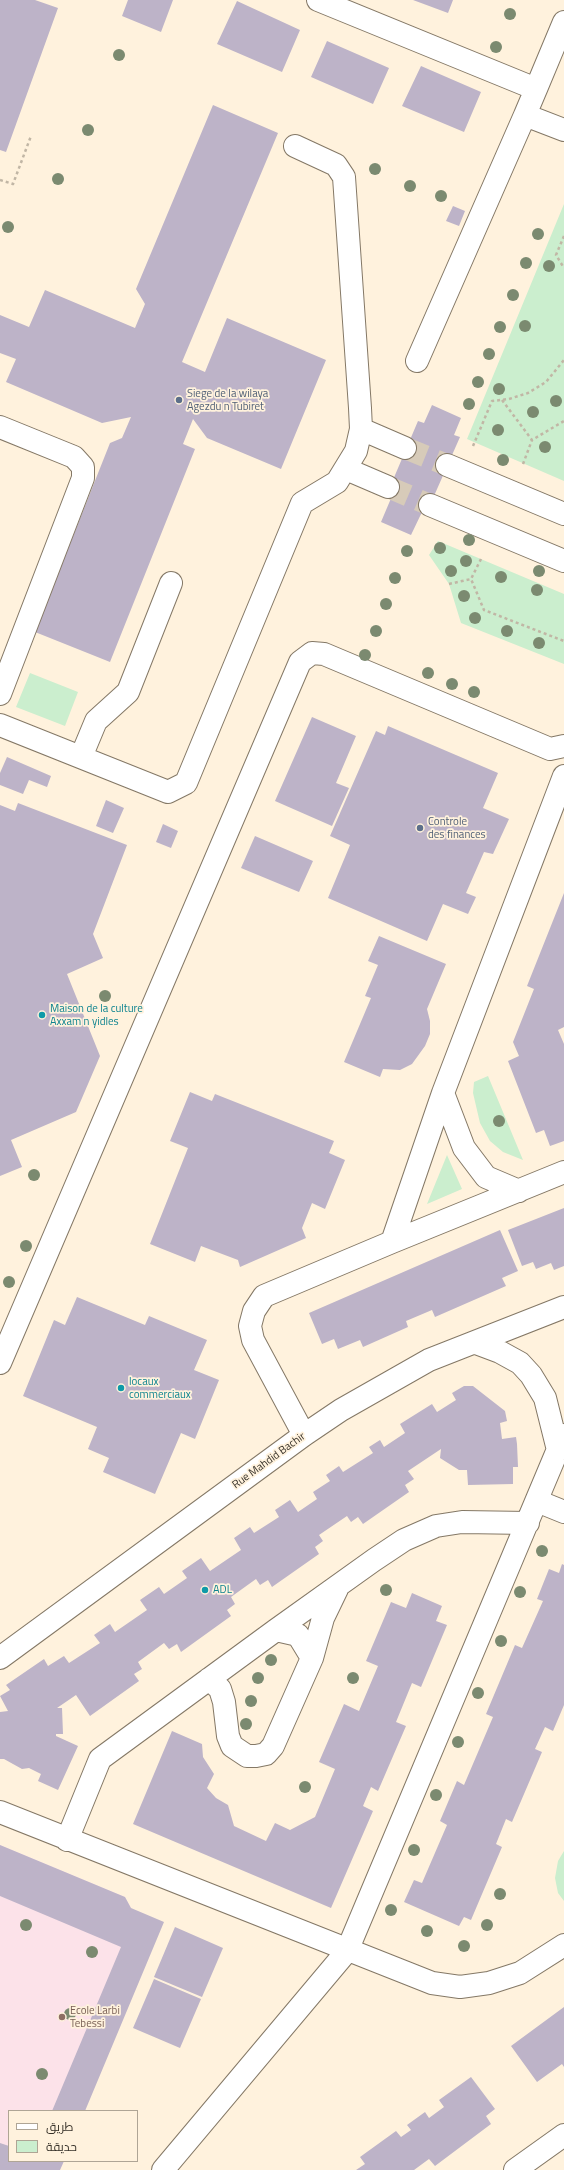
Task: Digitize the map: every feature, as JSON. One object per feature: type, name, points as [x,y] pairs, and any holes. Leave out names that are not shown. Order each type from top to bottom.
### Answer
[{"type":"street","points":[[318,0],[536,89]]},
{"type":"street","points":[[417,361],[525,115],[564,22]]},
{"type":"street","points":[[525,115],[564,130]]},
{"type":"street","points":[[0,725],[168,792],[186,783],[302,504],[337,482],[356,451],[361,429],[344,177],[336,165],[295,146]]},
{"type":"street","points":[[0,427],[74,457],[83,466],[83,478],[0,691]]},
{"type":"street","points":[[361,429],[405,448]]},
{"type":"street","points":[[447,465],[564,514]]},
{"type":"street","points":[[346,469],[388,487]]},
{"type":"street","points":[[430,505],[564,561]]},
{"type":"street","points":[[81,757],[96,720],[128,692],[171,583]]},
{"type":"street","points":[[0,1363],[300,662],[312,654],[324,654],[550,749],[564,746]]},
{"type":"street","points":[[392,1242],[443,1093],[557,819],[564,776]]},
{"type":"street","points":[[443,1093],[464,1148],[486,1177],[519,1191]]},
{"type":"street","points":[[304,1435],[253,1340],[250,1326],[254,1311],[264,1296],[564,1172]]},
{"type":"street","name":"Rue Mahdid Bachir","points":[[0,1658],[304,1435],[381,1386],[429,1360],[476,1343],[564,1307]]},
{"type":"street","points":[[163,2170],[347,1951],[561,1443],[545,1398],[531,1375],[520,1363],[500,1352],[476,1343]]},
{"type":"street","points":[[537,1501],[564,1512]]},
{"type":"street","points":[[67,1840],[100,1759],[276,1630],[404,1540],[436,1526],[462,1522],[528,1523]]},
{"type":"street","points":[[210,1679],[220,1689],[224,1702],[228,1736],[232,1746],[247,1756],[266,1754],[273,1746],[312,1658],[323,1618],[339,1586]]},
{"type":"street","points":[[276,1630],[298,1636],[312,1658]]},
{"type":"street","points":[[0,1812],[347,1951],[432,1983],[460,1987],[489,1983],[520,1973],[564,1945]]},
{"type":"street","points":[[515,2170],[564,2135]]},
{"type":"path","points":[[0,180],[13,184],[31,136]]},
{"type":"path","points":[[564,236],[556,255],[564,268]]},
{"type":"path","points":[[477,437],[492,401],[528,393],[546,382],[564,360]]},
{"type":"path","points":[[502,400],[532,440]]},
{"type":"path","points":[[523,464],[532,440],[564,421]]},
{"type":"path","points":[[480,559],[471,579],[484,610],[564,641]]},
{"type":"path","points":[[449,584],[471,579]]},
{"type":"shaded area","name":"Ecole Larbi Tebessi","points":[[0,1845],[125,1897],[131,1908],[85,2110],[8,2110],[8,2162],[64,2162],[60,2170],[0,2170]]},
{"type":"green space","points":[[564,204],[564,481],[467,439]]},
{"type":"green space","points":[[438,541],[564,594],[564,664],[461,623],[449,584],[429,555]]},
{"type":"green space","points":[[30,673],[78,692],[65,726],[16,707]]},
{"type":"green space","points":[[488,1076],[523,1160],[503,1152],[490,1141],[480,1123],[473,1093],[474,1082]]},
{"type":"green space","points":[[447,1155],[462,1189],[427,1204]]},
{"type":"green space","points":[[564,1851],[564,1901],[558,1893],[555,1878],[558,1861]]},
{"type":"building","points":[[0,0],[35,0],[58,8],[6,152],[0,150]]},
{"type":"building","points":[[128,0],[173,0],[161,32],[122,16]]},
{"type":"building","points":[[413,0],[453,0],[448,13]]},
{"type":"building","points":[[237,1],[300,30],[282,72],[217,44]]},
{"type":"building","points":[[327,41],[389,68],[373,104],[311,77]]},
{"type":"building","points":[[421,66],[481,92],[464,132],[402,106]]},
{"type":"building","name":"Siege de la wilaya Agezdu n Tubiret","points":[[213,105],[278,133],[182,362],[205,372],[227,318],[326,360],[281,469],[207,438],[193,419],[183,444],[195,449],[110,662],[35,632],[110,443],[122,438],[131,417],[102,423],[6,382],[16,359],[0,353],[0,315],[29,327],[45,290],[135,328],[145,304],[136,289]]},
{"type":"building","points":[[453,206],[465,211],[459,226],[446,221]]},
{"type":"building","points":[[432,405],[461,418],[454,435],[460,437],[430,505],[422,512],[411,535],[381,522],[392,496],[387,494],[418,421],[424,423]]},
{"type":"building","points":[[312,717],[356,736],[336,783],[349,788],[332,826],[275,801]]},
{"type":"building","name":"Controle des finances","points":[[388,726],[498,773],[483,808],[509,819],[493,854],[484,852],[466,893],[476,897],[468,914],[443,904],[427,941],[328,898],[350,845],[330,836],[376,731],[385,735]]},
{"type":"building","points":[[7,757],[51,776],[47,787],[29,780],[23,794],[0,785],[0,773]]},
{"type":"building","points":[[106,800],[124,808],[113,833],[96,826]]},
{"type":"building","name":"Maison de la culture Axxam n yidles","points":[[18,803],[127,845],[93,934],[103,958],[67,974],[100,1056],[76,1112],[11,1140],[22,1167],[0,1176],[0,805],[15,811]]},
{"type":"building","points":[[163,824],[178,831],[171,848],[156,842]]},
{"type":"building","points":[[255,836],[313,861],[299,892],[241,868]]},
{"type":"building","points":[[564,893],[564,1027],[558,1030],[564,1044],[564,1141],[550,1146],[544,1130],[536,1133],[508,1061],[519,1056],[513,1042],[534,989],[527,986]]},
{"type":"building","points":[[379,936],[446,964],[427,1009],[430,1021],[430,1034],[425,1046],[412,1064],[400,1070],[383,1069],[380,1077],[344,1062],[371,998],[365,996],[378,965],[368,961]]},
{"type":"building","points":[[190,1092],[212,1101],[215,1094],[334,1141],[329,1153],[345,1160],[325,1209],[312,1203],[302,1228],[306,1238],[240,1267],[238,1260],[201,1246],[195,1262],[150,1244],[188,1148],[170,1141]]},
{"type":"building","points":[[564,1208],[564,1266],[554,1270],[551,1263],[536,1269],[533,1262],[522,1266],[508,1230]]},
{"type":"building","points":[[500,1230],[518,1271],[502,1278],[506,1286],[435,1317],[432,1310],[406,1321],[408,1327],[363,1347],[360,1340],[338,1349],[334,1339],[322,1344],[309,1313]]},
{"type":"building","name":"locaux commerciaux","points":[[77,1297],[145,1325],[149,1316],[207,1340],[194,1370],[219,1380],[195,1439],[181,1433],[155,1494],[103,1472],[109,1458],[88,1449],[97,1427],[23,1396],[54,1320],[65,1325]]},
{"type":"building","name":"ADL","points":[[464,1386],[473,1386],[505,1411],[507,1421],[500,1423],[502,1439],[516,1437],[517,1444],[518,1467],[513,1467],[513,1484],[468,1485],[467,1470],[459,1470],[440,1458],[441,1449],[408,1471],[414,1479],[405,1485],[409,1492],[363,1524],[358,1517],[351,1522],[347,1516],[319,1535],[323,1541],[315,1547],[319,1554],[272,1587],[268,1580],[260,1585],[256,1579],[231,1597],[235,1604],[227,1610],[231,1616],[181,1652],[177,1644],[169,1649],[164,1643],[138,1662],[142,1669],[134,1674],[139,1681],[90,1716],[76,1695],[57,1708],[62,1708],[63,1734],[56,1734],[56,1736],[78,1746],[58,1790],[38,1781],[41,1774],[29,1768],[22,1769],[4,1759],[0,1759],[0,1712],[8,1711],[0,1696],[10,1690],[6,1685],[44,1659],[48,1666],[64,1656],[69,1663],[100,1643],[94,1635],[110,1624],[115,1632],[147,1610],[140,1600],[159,1587],[164,1594],[187,1578],[182,1571],[201,1558],[210,1571],[241,1550],[234,1538],[250,1527],[254,1533],[279,1517],[275,1510],[290,1500],[298,1512],[317,1499],[313,1492],[330,1481],[326,1475],[339,1466],[343,1472],[373,1453],[369,1447],[380,1440],[384,1447],[405,1433],[400,1424],[432,1404],[437,1412],[456,1400],[452,1393]]},
{"type":"building","points":[[562,1564],[564,1565],[564,1705],[553,1731],[545,1727],[535,1749],[542,1752],[512,1822],[506,1819],[496,1844],[502,1847],[471,1920],[464,1917],[459,1926],[404,1902],[414,1880],[422,1883],[447,1825],[440,1821],[457,1781],[464,1785],[493,1717],[486,1714],[515,1645],[522,1648],[543,1601],[537,1599],[549,1569],[559,1573]]},
{"type":"building","points":[[412,1593],[442,1606],[436,1621],[447,1625],[421,1687],[412,1683],[396,1722],[406,1726],[378,1791],[371,1787],[363,1806],[373,1811],[331,1908],[133,1824],[172,1731],[202,1744],[203,1757],[214,1774],[207,1788],[216,1798],[228,1805],[234,1826],[266,1841],[275,1823],[290,1830],[315,1817],[335,1769],[319,1762],[344,1704],[359,1711],[378,1666],[366,1661],[391,1602],[406,1608]]},
{"type":"building","points":[[0,1845],[125,1897],[131,1908],[164,1922],[85,2110],[52,2110],[121,1947],[0,1896]]},
{"type":"building","points":[[175,1927],[223,1948],[202,1997],[154,1977]]},
{"type":"building","points":[[154,1979],[201,1999],[180,2048],[133,2028]]},
{"type":"building","points":[[564,2007],[564,2067],[562,2064],[537,2082],[511,2046]]},
{"type":"building","points":[[471,2077],[495,2109],[486,2116],[491,2124],[435,2166],[429,2159],[414,2170],[356,2170],[365,2164],[360,2157],[396,2131],[401,2137],[411,2130],[407,2125],[425,2112],[429,2118],[444,2107],[439,2100]]},
{"type":"building","points":[[0,2143],[8,2146],[8,2162],[64,2162],[60,2170],[0,2170]]},
{"type":"tunnel","points":[[405,448],[447,465]]},
{"type":"tunnel","points":[[388,487],[430,505]]},
{"type":"place","name":"Siege de la wilaya Agezdu n Tubiret","points":[[179,400]]},
{"type":"place","name":"Controle des finances","points":[[420,828]]},
{"type":"place","name":"Maison de la culture Axxam n yidles","points":[[42,1015]]},
{"type":"place","name":"locaux commerciaux","points":[[121,1388]]},
{"type":"place","name":"ADL","points":[[205,1590]]},
{"type":"place","name":"Ecole Larbi Tebessi","points":[[62,2017]]}]
